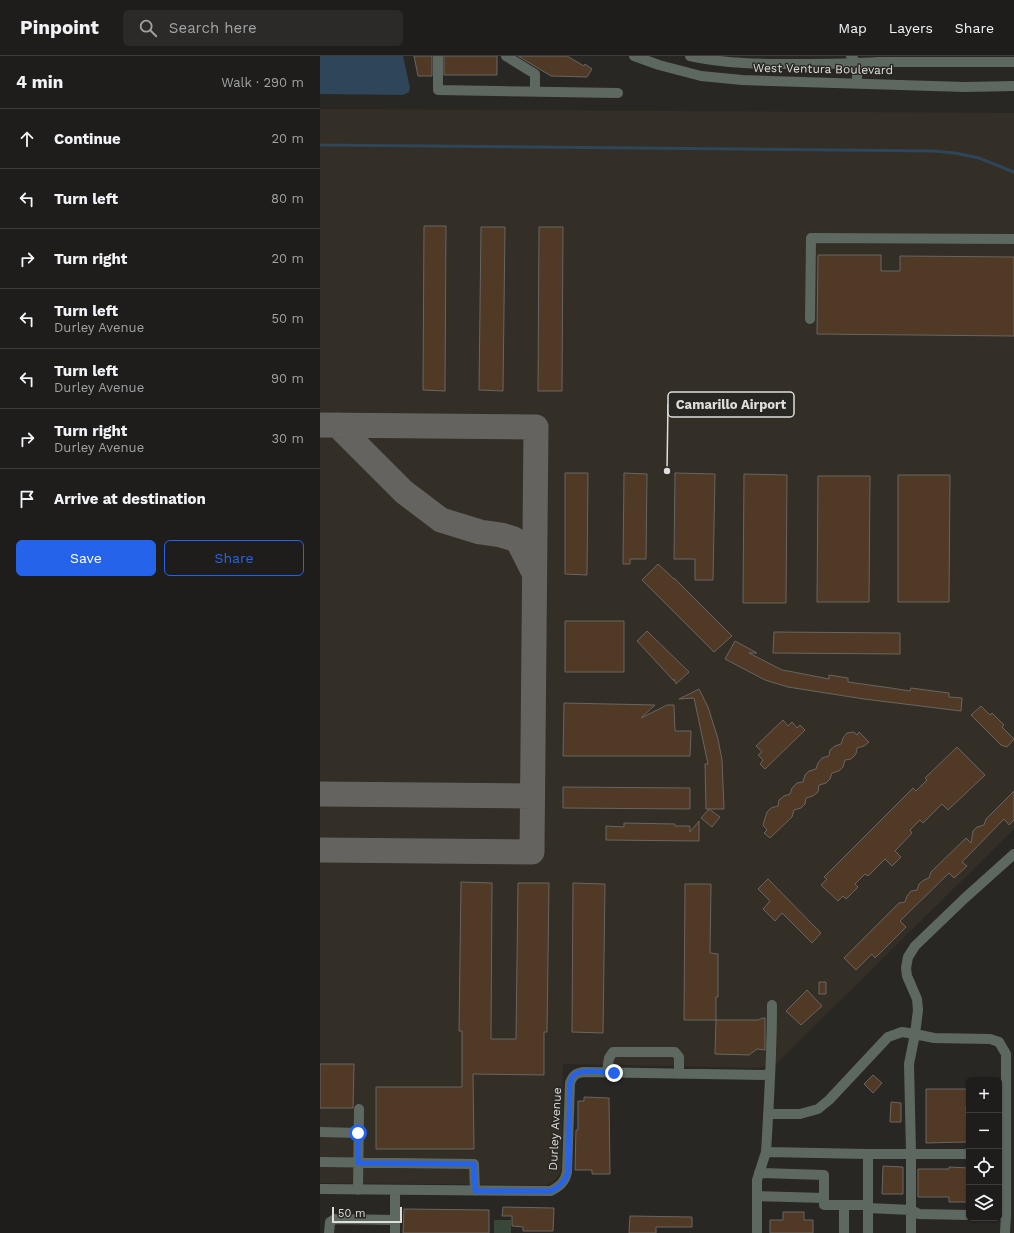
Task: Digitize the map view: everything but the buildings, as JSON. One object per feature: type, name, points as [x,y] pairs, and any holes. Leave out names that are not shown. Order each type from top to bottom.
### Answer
[{"type":"street","points":[[438,56],[438,90],[618,93]]},
{"type":"street","points":[[506,56],[535,74],[535,92]]},
{"type":"street","name":"West Ventura Boulevard","points":[[634,56],[659,65],[701,76],[742,80],[1014,86]]},
{"type":"street","name":"West Ventura Boulevard","points":[[690,56],[741,64],[856,59],[878,62],[1014,62]]},
{"type":"street","points":[[856,59],[857,83]]},
{"type":"street","points":[[810,319],[811,238],[1014,239]]},
{"type":"street","points":[[911,1233],[909,1064],[918,1010],[917,1000],[907,976],[906,968],[908,957],[915,946],[1014,854]]},
{"type":"street","points":[[757,1233],[757,1180],[766,1152],[771,1065],[772,1005]]},
{"type":"street","points":[[768,1114],[800,1114],[818,1109],[829,1100],[888,1037],[902,1032],[934,1038],[990,1039],[999,1042],[1006,1054],[1002,1215],[1005,1233]]},
{"type":"street","points":[[607,1072],[609,1058],[613,1052],[648,1051],[675,1052],[679,1056],[679,1074]]},
{"type":"street","name":"Durley Avenue","points":[[320,1189],[551,1191],[560,1186],[565,1180],[568,1172],[570,1083],[572,1077],[576,1073],[607,1072],[770,1075]]},
{"type":"street","points":[[358,1109],[358,1190]]},
{"type":"street","points":[[320,1132],[358,1133]]},
{"type":"street","points":[[766,1152],[966,1154]]},
{"type":"street","points":[[868,1154],[868,1233]]},
{"type":"street","points":[[320,1162],[474,1164],[475,1191]]},
{"type":"street","points":[[759,1173],[824,1175],[824,1205],[911,1210],[919,1214],[966,1215]]},
{"type":"street","points":[[395,1190],[395,1233]]},
{"type":"street","points":[[757,1196],[824,1198]]},
{"type":"street","points":[[844,1205],[844,1233]]},
{"type":"street","points":[[329,1233],[330,1222],[335,1219],[395,1220]]},
{"type":"shaded area","points":[[320,109],[1014,113],[1014,829],[778,1062],[759,1068],[563,1064],[561,1169],[559,1175],[553,1182],[546,1185],[320,1183]]},
{"type":"green space","points":[[494,1220],[511,1220],[511,1233],[494,1233]]},
{"type":"water","points":[[320,56],[403,56],[410,88],[409,92],[403,95],[320,94]]},
{"type":"waterway","points":[[320,145],[933,151],[955,153],[979,158],[1014,172]]},
{"type":"taxiway","points":[[320,425],[536,427],[532,852],[320,850]]},
{"type":"taxiway","points":[[337,425],[404,492],[441,520],[480,532],[501,535],[514,539],[519,543],[533,571]]},
{"type":"taxiway","points":[[320,794],[532,796]]},
{"type":"place","name":"Camarillo Airport","points":[[667,471]]},
{"type":"route","points":[[358,1133],[358,1163],[474,1164],[475,1191],[551,1191],[560,1186],[565,1180],[568,1172],[570,1083],[572,1077],[576,1073],[584,1072],[614,1073]]}]
